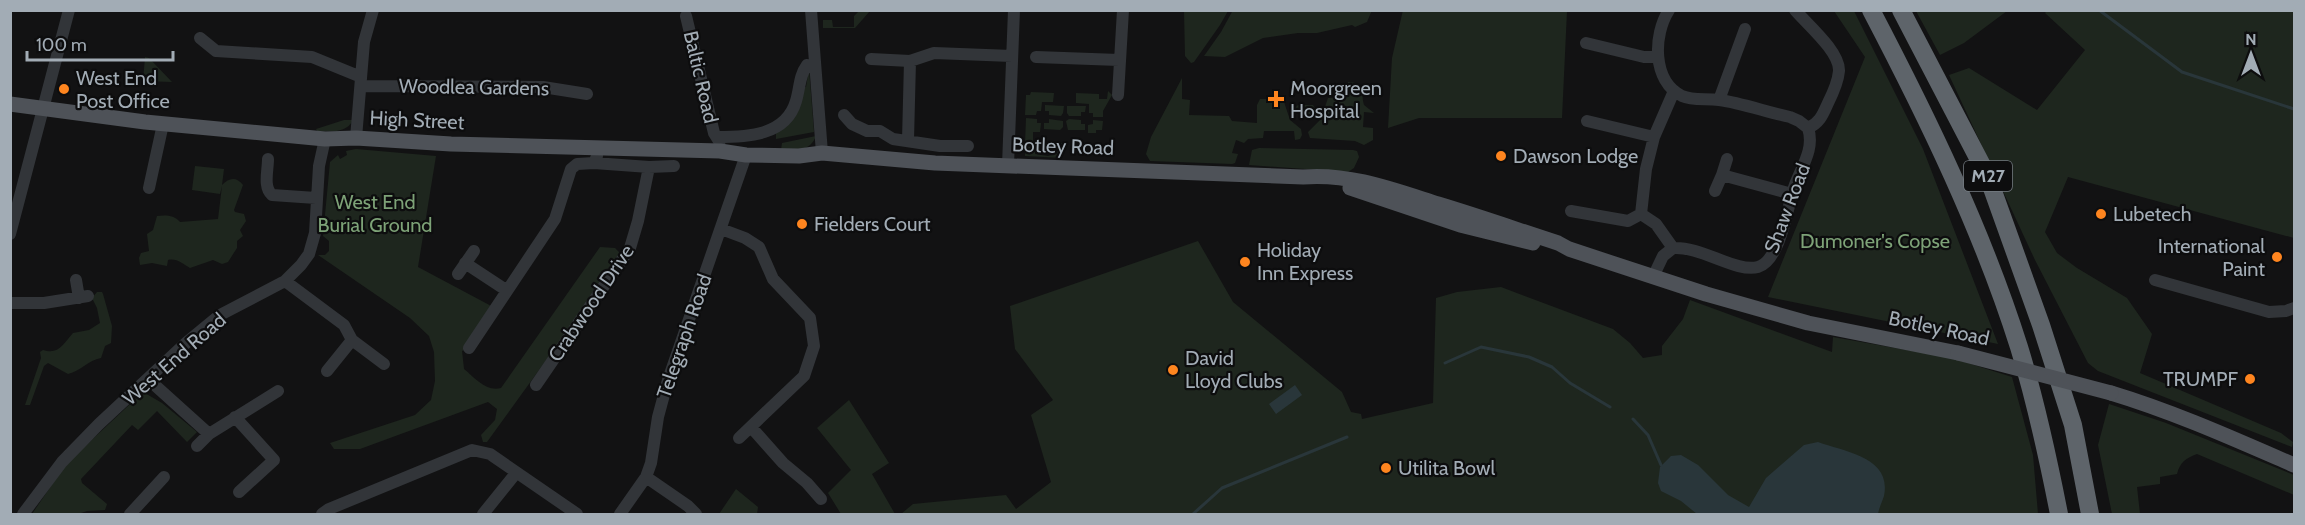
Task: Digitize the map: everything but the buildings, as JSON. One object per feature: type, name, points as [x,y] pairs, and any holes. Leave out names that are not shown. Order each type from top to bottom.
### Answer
[{"type":"highway","name":"M27","points":[[1871,10],[1914,93],[1987,258],[2018,346],[2041,425],[2059,514]]},
{"type":"highway","name":"M27","points":[[1901,10],[1988,177],[2041,326],[2073,425],[2090,514]]},
{"type":"main road","name":"High Street","points":[[10,104],[163,124],[326,139],[356,138],[596,156],[719,144],[747,155],[799,156],[822,153]]},
{"type":"main road","name":"Botley Road","points":[[822,153],[935,163],[1303,177],[1356,189],[1460,225],[1509,238],[1569,249],[1706,294],[1808,323],[1958,353],[2111,393],[2142,402],[2199,424],[2295,465]]},
{"type":"street","points":[[10,234],[69,10]]},
{"type":"street","points":[[356,138],[364,42],[372,10]]},
{"type":"street","points":[[811,10],[822,153]]},
{"type":"street","points":[[1008,165],[1014,10]]},
{"type":"street","points":[[1118,95],[1123,10]]},
{"type":"street","points":[[1669,10],[1662,21],[1658,57],[1666,82],[1674,91],[1685,97],[1719,100],[1790,117],[1808,128],[1823,115],[1833,92],[1838,64],[1835,55],[1795,10]]},
{"type":"street","name":"Baltic Road","points":[[686,16],[714,133],[719,144],[774,129],[784,121],[794,108],[802,72],[807,66]]},
{"type":"street","points":[[1719,100],[1745,29]]},
{"type":"street","points":[[200,38],[216,51],[312,57],[361,81]]},
{"type":"street","points":[[1586,44],[1644,57],[1658,57]]},
{"type":"street","points":[[871,60],[910,62],[934,53],[1012,56]]},
{"type":"street","points":[[1036,57],[1119,60]]},
{"type":"street","points":[[908,140],[910,62]]},
{"type":"street","name":"Woodlea Gardens","points":[[361,81],[543,83],[587,94]]},
{"type":"street","points":[[1641,214],[1643,182],[1654,137],[1674,91]]},
{"type":"street","points":[[844,115],[852,124],[860,128],[880,131],[893,139],[940,146],[968,146]]},
{"type":"street","points":[[1587,121],[1654,137]]},
{"type":"street","points":[[150,188],[163,124]]},
{"type":"street","name":"Shaw Road","points":[[1673,248],[1689,248],[1738,265],[1760,267],[1771,256],[1778,243],[1792,194],[1809,152],[1811,139],[1808,128]]},
{"type":"street","name":"West End Road","points":[[23,514],[62,462],[186,343],[212,321],[285,281],[309,254],[315,233],[319,166],[326,139]]},
{"type":"street","name":"Telegraph Road","points":[[620,514],[646,477],[651,463],[658,417],[668,380],[747,155]]},
{"type":"street","points":[[469,348],[555,219],[571,169],[596,156],[649,167],[674,166]]},
{"type":"street","points":[[268,159],[267,188],[269,193],[316,198]]},
{"type":"street","points":[[1715,191],[1727,159]]},
{"type":"street","name":"Crabwood Drive","points":[[536,385],[633,242],[649,167]]},
{"type":"street","points":[[1722,175],[1792,194]]},
{"type":"street","points":[[1571,211],[1594,221],[1628,221],[1641,214]]},
{"type":"street","points":[[1641,214],[1656,224],[1673,248],[1663,256],[1653,277]]},
{"type":"street","points":[[721,229],[745,238],[759,247],[773,279],[810,318],[814,346],[804,376],[739,438]]},
{"type":"street","points":[[458,274],[474,251]]},
{"type":"street","points":[[465,262],[506,290]]},
{"type":"street","points":[[10,303],[44,303],[83,297],[76,280]]},
{"type":"street","points":[[2155,280],[2269,312],[2295,308]]},
{"type":"street","points":[[285,281],[344,325],[352,340],[384,364]]},
{"type":"street","points":[[327,371],[352,340]]},
{"type":"street","points":[[148,379],[209,434]]},
{"type":"street","points":[[197,446],[209,434],[278,391]]},
{"type":"street","points":[[235,417],[274,460],[239,492]]},
{"type":"street","points":[[751,428],[783,463],[807,483],[820,499]]},
{"type":"street","points":[[322,514],[329,509],[472,450],[490,454],[577,514]]},
{"type":"street","points":[[483,514],[516,473]]},
{"type":"street","points":[[130,514],[164,477]]},
{"type":"street","points":[[646,477],[696,514]]},
{"type":"green space","points":[[1233,10],[1372,10],[1367,22],[1355,27],[1352,25],[1317,33],[1263,38],[1225,57],[1204,56]]},
{"type":"green space","points":[[1403,10],[1567,11],[1562,118],[1419,118],[1388,128],[1392,58]]},
{"type":"green space","points":[[859,11],[870,11],[855,28],[823,28],[823,20],[832,20],[833,27],[854,27],[854,16]]},
{"type":"green space","points":[[1184,11],[1228,11],[1194,62],[1191,63],[1185,56]]},
{"type":"green space","name":"Dumoner's Copse","points":[[1834,11],[1854,11],[1923,149],[1998,344],[1768,297],[1865,57]]},
{"type":"green space","points":[[1916,11],[2007,11],[1964,43],[1940,55]]},
{"type":"green space","points":[[2047,11],[2294,11],[2294,238],[2068,177],[2045,232],[2057,253],[2077,268],[2127,298],[2152,334],[2140,373],[2281,433],[2293,442],[2292,447],[2098,371],[2088,363],[2035,260],[1949,75],[1969,68],[2037,110],[2085,50],[2045,13]]},
{"type":"green space","points":[[145,57],[149,58],[172,82],[143,81]]},
{"type":"green space","points":[[809,69],[814,132],[776,139],[776,130],[801,88],[806,87]]},
{"type":"green space","points":[[1182,78],[1182,99],[1190,100],[1189,115],[1229,116],[1232,121],[1257,123],[1257,105],[1260,99],[1283,99],[1290,120],[1301,129],[1302,135],[1300,139],[1295,140],[1294,131],[1264,131],[1263,138],[1248,139],[1244,143],[1236,140],[1232,153],[1238,154],[1235,163],[1232,164],[1150,161],[1146,154],[1151,137]]},
{"type":"green space","points":[[1348,82],[1361,86],[1364,105],[1374,113],[1364,112],[1363,127],[1373,128],[1373,140],[1364,145],[1355,141],[1310,138],[1308,132],[1321,119],[1328,98],[1347,97],[1347,90],[1324,89],[1324,87],[1347,87]]},
{"type":"green space","points":[[1108,91],[1112,95],[1103,111],[1103,117],[1093,117],[1093,113],[1089,113],[1089,104],[1076,103],[1076,93],[1099,94],[1099,99],[1107,99]]},
{"type":"green space","points":[[1031,92],[1054,93],[1053,102],[1042,102],[1041,111],[1037,111],[1036,115],[1025,115],[1026,95],[1030,95]]},
{"type":"green space","points":[[1045,105],[1064,106],[1063,113],[1061,116],[1049,115],[1049,111],[1045,111]]},
{"type":"green space","points":[[1298,105],[1313,105],[1316,110],[1313,114],[1298,114],[1294,109]]},
{"type":"green space","points":[[1067,106],[1086,106],[1081,116],[1069,116]]},
{"type":"green space","points":[[1026,118],[1037,119],[1037,123],[1041,123],[1040,132],[1033,132],[1033,145],[1025,144]]},
{"type":"green space","points":[[1049,119],[1063,121],[1063,127],[1060,130],[1044,129],[1044,123],[1049,123]]},
{"type":"green space","points":[[344,120],[353,120],[342,130],[317,131],[316,129]]},
{"type":"green space","points":[[1081,120],[1081,124],[1085,124],[1085,130],[1068,130],[1066,121]]},
{"type":"green space","points":[[1093,120],[1103,121],[1102,130],[1088,133],[1088,125],[1093,124]]},
{"type":"green space","points":[[816,136],[806,147],[797,150],[781,150],[782,143]]},
{"type":"green space","points":[[1060,143],[1062,143],[1062,158],[1025,156],[1025,147],[1035,147],[1035,154],[1048,156],[1056,154],[1060,150]]},
{"type":"green space","points":[[1259,148],[1353,150],[1357,151],[1359,157],[1354,168],[1348,172],[1249,165],[1252,150]]},
{"type":"green space","name":"West End Burial Ground","points":[[356,149],[436,156],[418,267],[495,308],[469,348],[462,351],[464,369],[490,388],[501,388],[600,247],[615,248],[622,255],[487,442],[483,442],[481,435],[495,420],[497,409],[488,402],[360,449],[334,449],[330,443],[415,415],[431,400],[435,381],[434,352],[429,336],[410,318],[318,255],[325,255],[329,251],[329,241],[323,236],[330,162],[338,155],[340,159],[347,155],[346,151]]},
{"type":"green space","points":[[195,166],[224,169],[222,185],[232,179],[238,180],[243,185],[234,210],[244,214],[246,221],[240,230],[243,236],[237,241],[237,248],[228,262],[222,264],[213,260],[190,268],[180,262],[168,260],[167,266],[152,263],[140,265],[141,253],[149,251],[147,234],[153,230],[157,216],[170,216],[180,222],[218,219],[222,186],[220,194],[192,190]]},
{"type":"green space","points":[[1198,241],[1233,302],[1342,392],[1351,412],[1361,414],[1362,419],[1433,403],[1436,298],[1457,292],[1501,287],[1613,329],[1643,358],[1662,355],[1662,346],[1683,319],[1690,300],[1832,352],[1833,337],[1952,358],[2012,377],[2033,455],[2038,514],[901,514],[913,504],[1006,495],[1016,509],[1051,482],[1031,415],[1053,400],[1015,349],[1010,306]]},
{"type":"green space","points":[[97,292],[103,294],[112,326],[111,343],[105,346],[101,358],[68,374],[48,363],[44,366],[30,405],[25,405],[41,358],[40,352],[57,350],[73,333],[89,330],[100,323],[92,298]]},
{"type":"green space","points":[[143,392],[162,403],[197,432],[187,442],[157,411],[138,430],[132,425],[81,479],[82,483],[107,504],[105,510],[78,514],[32,514],[66,464]]},
{"type":"green space","points":[[849,400],[889,463],[872,474],[895,514],[841,514],[828,493],[851,470],[817,428]]},
{"type":"green space","points":[[2109,404],[2166,423],[2294,475],[2294,495],[2197,454],[2184,461],[2177,474],[2160,477],[2160,484],[2137,487],[2140,514],[2112,514],[2098,445]]},
{"type":"green space","points":[[736,489],[758,507],[757,514],[719,514]]},
{"type":"shaded area","points":[[1295,385],[1302,395],[1276,414],[1269,404]]},
{"type":"shaded area","points":[[1818,442],[1853,453],[1874,464],[1885,483],[1884,496],[1878,514],[1697,514],[1681,501],[1661,491],[1658,483],[1660,467],[1671,456],[1681,455],[1698,465],[1728,495],[1749,507],[1766,478],[1804,445]]},
{"type":"waterway","points":[[2099,10],[2182,72],[2294,109]]},
{"type":"waterway","points":[[1445,363],[1481,347],[1529,357],[1552,367],[1570,383],[1610,407]]},
{"type":"waterway","points":[[1633,419],[1648,435],[1661,465]]},
{"type":"waterway","points":[[1193,514],[1222,488],[1347,437]]},
{"type":"place","name":"West End Post Office","points":[[64,89]]},
{"type":"place","name":"Moorgreen Hospital","points":[[1276,99]]},
{"type":"place","name":"Dawson Lodge","points":[[1501,156]]},
{"type":"place","name":"Lubetech","points":[[2101,214]]},
{"type":"place","name":"Fielders Court","points":[[802,224]]},
{"type":"place","name":"International Paint","points":[[2277,257]]},
{"type":"place","name":"Holiday Inn Express","points":[[1245,262]]},
{"type":"place","name":"David Lloyd Clubs","points":[[1173,370]]},
{"type":"place","name":"TRUMPF","points":[[2250,379]]},
{"type":"place","name":"Utilita Bowl","points":[[1386,468]]}]
